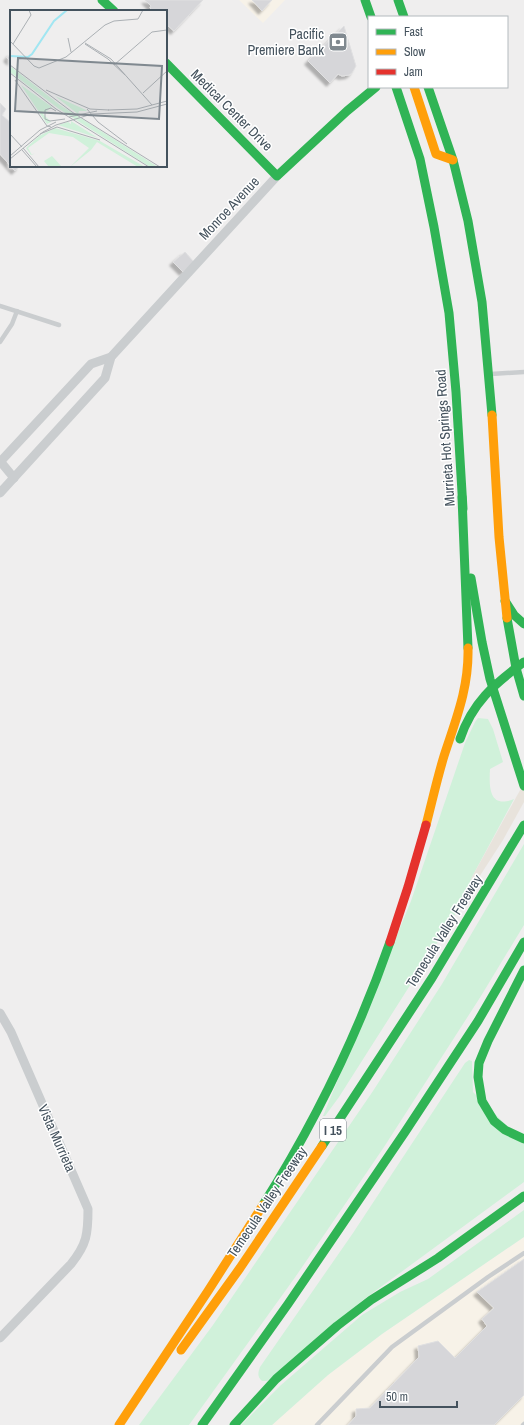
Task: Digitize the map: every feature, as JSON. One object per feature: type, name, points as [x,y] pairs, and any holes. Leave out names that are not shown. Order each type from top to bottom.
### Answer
[{"type":"main road","points":[[102,0],[113,10]]},
{"type":"main road","points":[[365,0],[371,16]]},
{"type":"main road","points":[[398,0],[404,16]]},
{"type":"main road","name":"Medical Center Drive","points":[[167,64],[277,176]]},
{"type":"main road","name":"Monroe Avenue","points":[[277,176],[347,111],[375,88]]},
{"type":"main road","name":"Murrieta Hot Springs Road","points":[[396,88],[420,159],[449,313],[456,392],[462,497],[478,624],[493,688],[524,786]]},
{"type":"main road","points":[[414,88],[436,154],[453,160]]},
{"type":"main road","points":[[428,88],[453,160],[468,221],[482,302],[489,374],[505,601],[508,627],[516,668],[524,696]]},
{"type":"main road","points":[[423,839],[442,761],[465,692],[468,669],[462,497]]},
{"type":"main road","points":[[505,601],[514,615],[524,624]]},
{"type":"main road","points":[[119,1425],[272,1190],[316,1112],[342,1060],[371,993],[398,918],[423,839],[466,721],[493,688],[524,662]]},
{"type":"main road","name":"Temecula Valley Freeway","points":[[176,1358],[276,1216],[381,1058],[434,975],[524,825]]},
{"type":"main road","points":[[202,1425],[288,1304],[405,1132],[478,1021],[524,942]]},
{"type":"main road","points":[[524,970],[490,1035],[482,1055],[478,1071],[479,1088],[483,1103],[489,1115],[500,1127],[524,1139]]},
{"type":"main road","points":[[234,1425],[276,1379],[337,1326],[371,1300],[438,1258],[524,1196]]},
{"type":"main road","points":[[125,1425],[163,1375]]},
{"type":"street","name":"Monroe Avenue","points":[[0,462],[91,364],[110,357],[277,176]]},
{"type":"street","name":"Monroe Avenue","points":[[0,493],[105,378],[110,357]]},
{"type":"street","points":[[0,462],[14,478]]},
{"type":"street","name":"Vista Murrieta","points":[[0,1012],[14,1039],[88,1209],[88,1233],[81,1252],[0,1338]]},
{"type":"lane","points":[[0,306],[59,325]]},
{"type":"lane","points":[[0,342],[12,324],[17,311]]},
{"type":"lane","points":[[489,374],[524,372]]},
{"type":"lane","points":[[317,1425],[392,1347],[488,1277],[524,1253]]},
{"type":"shaded area","points":[[239,0],[285,0],[263,23]]},
{"type":"shaded area","points":[[524,1237],[524,1425],[272,1425],[328,1375],[382,1334]]},
{"type":"green space","points":[[478,718],[488,719],[493,729],[503,762],[490,769],[492,794],[495,799],[500,801],[514,799],[472,877],[463,902],[339,1097],[325,1116],[323,1116],[411,901],[465,743]]},
{"type":"green space","points":[[524,844],[524,925],[481,996],[384,1147],[296,1276],[189,1425],[139,1425],[213,1325],[373,1091],[442,984]]},
{"type":"green space","points":[[469,1060],[472,1061],[473,1092],[524,1143],[524,1182],[363,1300],[267,1381],[262,1381],[258,1374],[260,1367],[353,1233],[465,1063]]},
{"type":"green space","points":[[524,1210],[524,1237],[382,1334],[328,1375],[272,1425],[241,1425],[281,1385],[362,1315],[400,1292],[428,1279]]},
{"type":"sand","points":[[524,783],[524,802],[503,840],[463,902],[472,877]]},
{"type":"building","points":[[145,0],[203,0],[174,31],[167,25],[167,10],[152,10],[150,8],[151,6]]},
{"type":"building","points":[[252,0],[272,0],[262,11]]},
{"type":"building","name":"Pacific Premiere Bank","points":[[344,26],[356,66],[349,75],[342,76],[338,74],[330,83],[308,61]]},
{"type":"building","points":[[10,54],[10,61],[7,58]]},
{"type":"building","points":[[0,103],[6,109],[2,115],[10,122],[10,165],[0,154]]},
{"type":"building","points":[[11,167],[19,167],[15,171]]},
{"type":"building","points":[[185,252],[194,262],[183,272],[173,262]]},
{"type":"building","points":[[524,1259],[524,1395],[494,1425],[348,1425],[356,1416],[356,1409],[370,1408],[419,1357],[418,1346],[438,1341],[455,1358],[487,1326],[482,1319],[494,1308],[477,1292]]},
{"type":"traffic: fast","points":[[102,0],[113,10]]},
{"type":"traffic: fast","points":[[365,0],[371,16]]},
{"type":"traffic: fast","points":[[398,0],[404,16]]},
{"type":"traffic: fast","points":[[167,64],[277,176],[347,111],[375,88]]},
{"type":"traffic: fast","points":[[396,88],[420,159],[449,313],[456,392],[463,509]]},
{"type":"traffic: fast","points":[[428,88],[453,160],[468,221],[482,302],[492,415]]},
{"type":"traffic: fast","points":[[462,497],[468,648]]},
{"type":"traffic: fast","points":[[471,578],[490,679],[524,786]]},
{"type":"traffic: fast","points":[[505,601],[514,615],[524,624]]},
{"type":"traffic: fast","points":[[507,618],[516,668],[524,696]]},
{"type":"traffic: fast","points":[[460,739],[471,715],[485,695],[503,678],[524,662]]},
{"type":"traffic: fast","points":[[322,1146],[432,978],[524,825]]},
{"type":"traffic: fast","points":[[263,1205],[318,1110],[334,1077],[364,1010],[390,942]]},
{"type":"traffic: fast","points":[[202,1425],[288,1304],[405,1132],[478,1021],[524,942]]},
{"type":"traffic: fast","points":[[524,970],[488,1041],[479,1063],[478,1077],[482,1101],[494,1121],[505,1130],[524,1139]]},
{"type":"traffic: fast","points":[[234,1425],[276,1379],[337,1326],[371,1300],[438,1258],[524,1196]]},
{"type":"traffic: slow","points":[[414,88],[436,154],[453,160]]},
{"type":"traffic: slow","points":[[492,415],[499,537],[507,618]]},
{"type":"traffic: slow","points":[[426,825],[441,765],[461,703],[468,663],[468,648]]},
{"type":"traffic: slow","points":[[181,1350],[240,1268],[322,1146]]},
{"type":"traffic: slow","points":[[119,1425],[263,1205]]},
{"type":"traffic: jam","points":[[390,942],[426,825]]},
{"type":"place","name":"Pacific Premiere Bank","points":[[338,42]]}]
